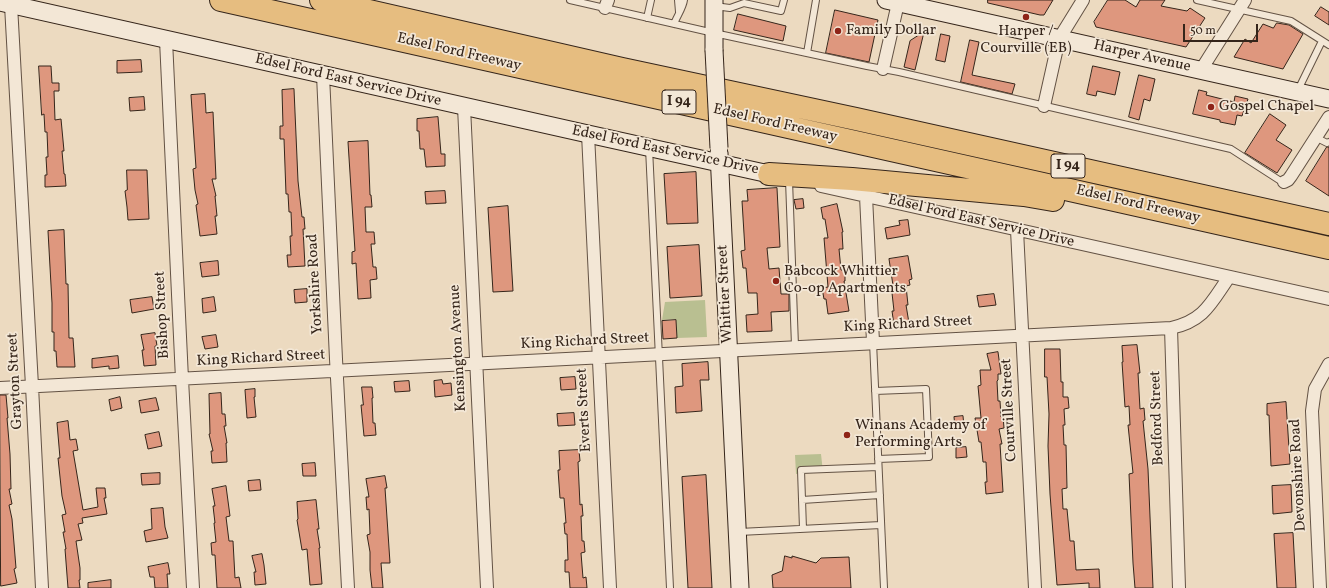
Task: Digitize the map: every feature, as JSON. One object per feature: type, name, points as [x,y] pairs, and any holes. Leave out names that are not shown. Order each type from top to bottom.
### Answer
[{"type":"highway","name":"Edsel Ford Freeway","points":[[221,0],[1329,248]]},
{"type":"highway","name":"Edsel Ford Freeway","points":[[321,0],[622,69],[856,119],[1329,224]]},
{"type":"highway","points":[[779,176],[852,179],[1024,195],[1120,211],[1137,205]]},
{"type":"street","points":[[1044,106],[1059,39],[1083,0]]},
{"type":"street","points":[[882,69],[895,1]]},
{"type":"street","name":"Harper Avenue","points":[[895,1],[1329,99]]},
{"type":"street","name":"Edsel Ford East Service Drive","points":[[6,3],[588,134],[649,147],[719,155],[779,176],[1329,299]]},
{"type":"street","name":"Grayton Street","points":[[6,3],[32,386],[42,588]]},
{"type":"street","name":"Whittier Street","points":[[714,3],[714,50],[740,588]]},
{"type":"street","points":[[1201,70],[1242,5]]},
{"type":"street","name":"Bishop Street","points":[[166,40],[193,588]]},
{"type":"street","name":"Yorkshire Road","points":[[323,75],[336,371],[348,588]]},
{"type":"street","name":"Kensington Avenue","points":[[464,106],[487,588]]},
{"type":"street","points":[[1284,182],[1291,176],[1317,138],[1329,117]]},
{"type":"street","name":"Everts Street","points":[[588,134],[610,588]]},
{"type":"street","points":[[866,196],[874,342]]},
{"type":"street","name":"Courville Street","points":[[1017,230],[1035,588]]},
{"type":"street","points":[[1171,328],[1184,325],[1196,319],[1206,310],[1229,277]]},
{"type":"street","name":"King Richard Street","points":[[0,388],[795,346],[1171,328]]},
{"type":"street","name":"Bedford Street","points":[[1171,328],[1179,588]]},
{"type":"street","name":"Devonshire Road","points":[[1320,588],[1312,411],[1315,390],[1329,364]]},
{"type":"lane","points":[[570,0],[607,4],[647,18],[882,69],[1231,149],[1284,182]]},
{"type":"lane","points":[[647,18],[651,0]]},
{"type":"lane","points":[[677,24],[678,0]]},
{"type":"lane","points":[[678,12],[683,6],[684,0]]},
{"type":"lane","points":[[714,3],[730,8],[744,3],[781,11],[784,0]]},
{"type":"lane","points":[[807,53],[816,0]]},
{"type":"lane","points":[[1197,0],[1242,5],[1291,21],[1329,45]]},
{"type":"lane","points":[[1297,92],[1322,41]]},
{"type":"lane","points":[[1317,138],[1327,143],[1329,142]]},
{"type":"lane","points":[[649,147],[670,588]]},
{"type":"lane","points":[[779,176],[795,346]]},
{"type":"lane","points":[[874,342],[884,588]]},
{"type":"lane","points":[[875,391],[926,390],[929,457],[878,459]]},
{"type":"lane","points":[[803,529],[801,470],[878,467]]},
{"type":"lane","points":[[802,500],[880,495]]},
{"type":"lane","points":[[737,532],[881,525]]},
{"type":"green space","points":[[705,300],[707,337],[677,338],[676,319],[662,320],[665,302]]},
{"type":"green space","points":[[821,454],[823,472],[796,474],[795,455]]},
{"type":"building","points":[[988,0],[1053,0],[1044,15],[1040,15],[988,3]]},
{"type":"building","points":[[1108,0],[1125,0],[1136,7],[1140,0],[1165,0],[1161,6],[1187,11],[1190,8],[1205,18],[1186,47],[1096,27],[1094,22]]},
{"type":"building","points":[[1321,7],[1329,12],[1329,25],[1315,16]]},
{"type":"building","points":[[835,10],[878,20],[869,62],[826,53]]},
{"type":"building","points":[[738,14],[786,26],[783,41],[734,30]]},
{"type":"building","points":[[1277,23],[1289,25],[1303,34],[1283,69],[1234,57],[1245,39],[1251,43],[1263,24],[1273,28]]},
{"type":"building","points":[[924,32],[915,70],[904,67],[910,41]]},
{"type":"building","points":[[941,34],[950,36],[945,62],[936,60]]},
{"type":"building","points":[[970,40],[979,42],[972,75],[1015,84],[1012,94],[961,82]]},
{"type":"building","points":[[141,60],[142,72],[117,73],[117,61]]},
{"type":"building","points":[[39,66],[51,66],[52,83],[59,83],[59,91],[54,91],[55,120],[61,119],[64,151],[62,151],[66,186],[45,187],[45,175],[47,175],[46,157],[48,157],[47,132],[45,132],[44,114],[42,115]]},
{"type":"building","points":[[1093,66],[1120,72],[1115,95],[1097,91],[1096,96],[1087,94]]},
{"type":"building","points":[[1139,75],[1155,79],[1150,101],[1144,99],[1139,120],[1129,117]]},
{"type":"building","points":[[294,89],[298,181],[302,217],[304,217],[305,229],[303,229],[305,266],[288,267],[287,255],[291,255],[291,212],[289,212],[288,194],[286,194],[284,139],[280,139],[280,126],[283,126],[282,90]]},
{"type":"building","name":"Gospel Chapel","points":[[1199,90],[1207,92],[1206,95],[1234,102],[1235,96],[1248,99],[1242,116],[1237,115],[1235,125],[1193,114]]},
{"type":"building","points":[[205,94],[206,113],[213,112],[216,179],[212,179],[216,196],[217,216],[215,216],[217,234],[200,236],[196,205],[198,204],[193,169],[196,168],[191,95]]},
{"type":"building","points":[[144,97],[145,110],[130,111],[129,98]]},
{"type":"building","points":[[1270,114],[1286,125],[1276,140],[1292,150],[1277,173],[1245,153]]},
{"type":"building","points":[[438,117],[441,154],[445,154],[445,166],[426,167],[424,149],[420,149],[417,119]]},
{"type":"building","points":[[368,141],[370,195],[372,207],[365,207],[366,232],[374,232],[375,244],[371,244],[373,267],[376,267],[377,279],[370,280],[371,298],[358,299],[356,263],[352,264],[352,252],[355,251],[348,142]]},
{"type":"building","points":[[1327,147],[1329,147],[1329,196],[1306,181]]},
{"type":"building","points":[[127,170],[147,170],[149,219],[128,220],[125,191],[127,190]]},
{"type":"building","points":[[696,172],[698,223],[667,224],[664,174]]},
{"type":"building","points":[[777,188],[780,247],[767,248],[769,269],[779,268],[781,294],[789,294],[789,311],[771,312],[772,331],[747,332],[746,315],[758,314],[757,293],[748,293],[746,268],[743,268],[741,251],[745,250],[742,201],[748,201],[747,190]]},
{"type":"building","points":[[445,191],[446,203],[426,204],[425,192]]},
{"type":"building","points":[[803,199],[804,208],[796,209],[794,200]]},
{"type":"building","points":[[837,204],[843,232],[843,249],[839,249],[841,270],[845,270],[844,281],[849,311],[828,314],[826,299],[824,299],[822,288],[828,287],[824,238],[828,238],[825,219],[823,219],[821,208]]},
{"type":"building","points":[[508,206],[513,291],[493,292],[488,208]]},
{"type":"building","points":[[908,220],[910,235],[887,239],[885,228],[900,225],[899,221]]},
{"type":"building","points":[[64,230],[66,284],[68,284],[69,338],[73,338],[75,367],[57,367],[56,351],[54,351],[54,332],[52,332],[48,231]]},
{"type":"building","points":[[699,245],[702,296],[670,298],[667,247]]},
{"type":"building","points":[[908,256],[912,279],[909,280],[910,285],[906,286],[908,305],[906,305],[909,323],[894,325],[892,293],[894,292],[889,259]]},
{"type":"building","points":[[218,261],[219,275],[202,277],[200,263]]},
{"type":"building","points":[[307,289],[307,302],[295,303],[294,290]]},
{"type":"building","points":[[994,294],[996,305],[979,307],[977,296]]},
{"type":"building","points":[[152,297],[154,309],[132,313],[130,300]]},
{"type":"building","points":[[214,297],[216,311],[203,313],[202,299]]},
{"type":"building","points":[[676,320],[677,338],[663,339],[662,321]]},
{"type":"building","points":[[155,333],[157,346],[155,346],[156,365],[144,366],[142,350],[144,350],[141,335]]},
{"type":"building","points":[[216,335],[218,347],[205,349],[202,337]]},
{"type":"building","points":[[1137,345],[1140,373],[1138,373],[1140,409],[1144,408],[1145,420],[1143,421],[1148,469],[1153,588],[1135,588],[1133,563],[1129,474],[1133,473],[1128,425],[1130,425],[1129,406],[1125,407],[1122,346]]},
{"type":"building","points":[[1045,349],[1060,349],[1063,397],[1068,397],[1069,408],[1064,409],[1065,425],[1063,425],[1064,445],[1066,445],[1067,488],[1062,489],[1063,509],[1067,509],[1070,541],[1074,541],[1076,570],[1099,569],[1100,588],[1089,588],[1089,583],[1057,585],[1050,494],[1048,446],[1049,414],[1047,377],[1045,377]]},
{"type":"building","points":[[998,352],[1001,374],[998,374],[997,381],[998,401],[1000,401],[1001,417],[1003,416],[1004,428],[999,429],[1002,444],[1000,444],[1003,492],[986,494],[986,462],[983,462],[981,442],[979,442],[975,418],[981,418],[978,386],[981,385],[980,370],[991,370],[987,354]]},
{"type":"building","points":[[118,356],[119,368],[109,369],[109,366],[92,368],[92,359]]},
{"type":"building","points":[[708,362],[709,380],[700,380],[702,411],[676,413],[675,387],[683,386],[682,364]]},
{"type":"building","points":[[575,377],[576,389],[561,390],[560,378]]},
{"type":"building","points":[[442,380],[443,384],[451,383],[452,395],[435,397],[434,381]]},
{"type":"building","points":[[409,381],[410,391],[395,392],[394,382]]},
{"type":"building","points":[[362,387],[372,387],[373,423],[375,423],[376,435],[364,436],[361,405],[363,405]]},
{"type":"building","points":[[255,389],[254,397],[256,417],[247,418],[245,390]]},
{"type":"building","points":[[221,393],[222,414],[225,414],[226,426],[224,426],[227,443],[227,462],[212,463],[211,451],[213,451],[209,434],[209,394]]},
{"type":"building","points":[[0,395],[6,395],[10,454],[11,489],[9,489],[12,504],[9,505],[12,519],[16,568],[14,569],[17,583],[1,586]]},
{"type":"building","points":[[120,397],[122,408],[111,411],[109,400]]},
{"type":"building","points":[[156,398],[159,410],[141,413],[139,401]]},
{"type":"building","points":[[1286,402],[1290,464],[1271,466],[1269,415],[1267,415],[1267,404]]},
{"type":"building","points":[[574,413],[575,425],[558,426],[557,414]]},
{"type":"building","points":[[963,416],[964,426],[955,427],[954,417]]},
{"type":"building","points":[[68,421],[70,440],[76,439],[78,450],[73,451],[83,510],[98,507],[96,488],[105,488],[106,498],[104,498],[107,514],[82,518],[83,523],[78,524],[82,540],[76,541],[80,568],[80,588],[68,588],[66,549],[63,532],[65,532],[62,515],[66,514],[62,496],[58,458],[60,458],[57,423]]},
{"type":"building","points":[[159,432],[162,446],[148,449],[145,435]]},
{"type":"building","points":[[966,447],[967,457],[956,458],[956,448]]},
{"type":"building","points":[[579,450],[580,461],[578,462],[580,505],[582,504],[583,516],[581,516],[582,541],[584,541],[585,552],[581,553],[583,578],[586,577],[587,588],[570,588],[569,572],[565,572],[565,560],[568,560],[567,534],[565,534],[564,523],[566,523],[564,498],[560,498],[558,470],[560,470],[559,451]]},
{"type":"building","points":[[315,463],[316,476],[303,476],[302,464]]},
{"type":"building","points":[[160,473],[160,484],[142,485],[141,474]]},
{"type":"building","points":[[706,475],[712,588],[688,588],[682,477]]},
{"type":"building","points":[[385,476],[387,488],[385,488],[390,563],[381,563],[383,588],[372,588],[370,552],[367,535],[370,534],[369,509],[367,510],[366,497],[369,497],[366,479]]},
{"type":"building","points":[[260,480],[261,490],[249,491],[248,481]]},
{"type":"building","points":[[1291,485],[1292,512],[1273,514],[1272,486]]},
{"type":"building","points":[[226,486],[230,516],[226,517],[229,541],[233,541],[235,578],[239,577],[241,588],[217,588],[215,555],[212,555],[211,543],[216,542],[213,506],[215,506],[212,489]]},
{"type":"building","points":[[316,500],[322,584],[310,585],[307,549],[302,550],[297,520],[297,502]]},
{"type":"building","points":[[163,508],[168,538],[146,542],[144,531],[152,529],[151,509]]},
{"type":"building","points":[[1293,533],[1296,588],[1277,588],[1274,534]]},
{"type":"building","points":[[262,554],[266,584],[255,585],[254,572],[256,572],[252,556]]},
{"type":"building","points":[[785,556],[792,558],[792,556],[816,563],[821,558],[849,557],[851,588],[773,588],[772,575],[782,571]]},
{"type":"building","points":[[168,563],[170,574],[167,574],[168,588],[155,588],[154,577],[150,577],[148,567]]},
{"type":"building","points":[[111,580],[111,588],[88,588],[88,583]]},
{"type":"place","name":"Harper / Courville (EB)","points":[[1026,17]]},
{"type":"place","name":"Family Dollar","points":[[838,31]]},
{"type":"place","name":"Gospel Chapel","points":[[1211,107]]},
{"type":"place","name":"Babcock Whittier Co-op Apartments","points":[[776,281]]},
{"type":"place","name":"Winans Academy of Performing Arts","points":[[847,435]]}]
